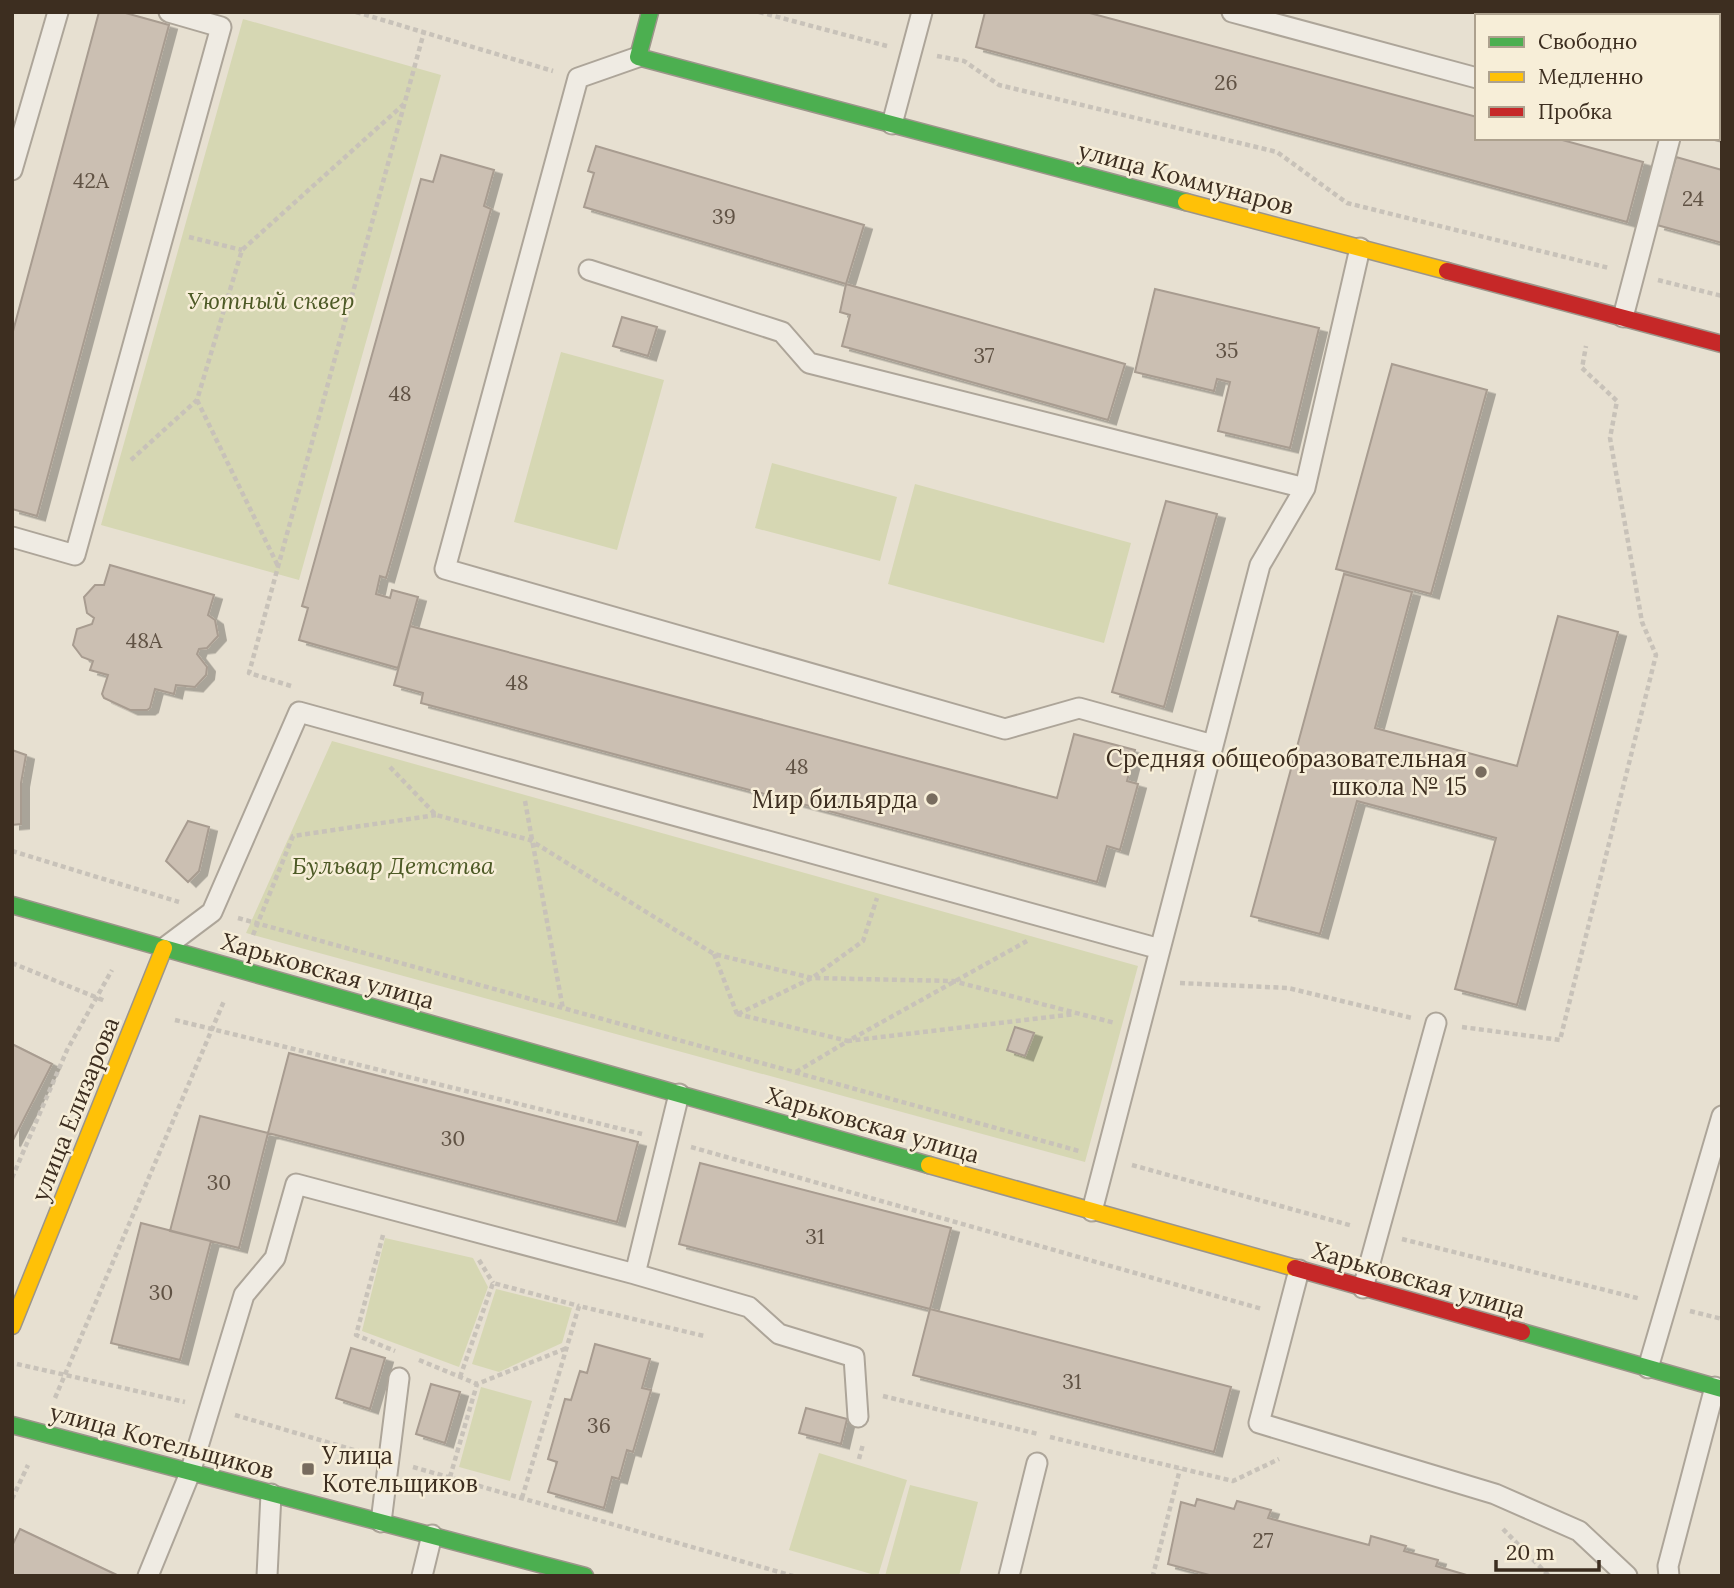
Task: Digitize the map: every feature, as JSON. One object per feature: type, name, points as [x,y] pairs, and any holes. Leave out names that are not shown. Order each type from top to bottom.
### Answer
[{"type":"street","points":[[638,57],[650,12]]},
{"type":"street","name":"улица Коммунаров","points":[[638,57],[1722,344]]},
{"type":"street","name":"Харьковская улица","points":[[12,905],[1718,1388]]},
{"type":"street","name":"улица Елизарова","points":[[12,1326],[164,948]]},
{"type":"street","name":"улица Котельщиков","points":[[12,1424],[585,1576]]},
{"type":"lane","points":[[12,170],[58,12]]},
{"type":"lane","points":[[12,537],[75,555],[221,27],[169,12]]},
{"type":"lane","points":[[892,124],[922,12]]},
{"type":"lane","points":[[1232,12],[1275,18],[1475,77]]},
{"type":"lane","points":[[638,57],[578,78],[445,569],[1005,729],[1079,708],[1213,745]]},
{"type":"lane","points":[[1623,317],[1669,140]]},
{"type":"lane","points":[[1092,1211],[1260,565],[1305,488],[1360,248]]},
{"type":"lane","points":[[589,270],[782,332],[809,363],[1305,488]]},
{"type":"lane","points":[[164,948],[212,912],[299,712],[1160,949]]},
{"type":"lane","points":[[1363,1288],[1436,1023]]},
{"type":"lane","points":[[635,1273],[679,1094]]},
{"type":"lane","points":[[1648,1368],[1722,1116]]},
{"type":"lane","points":[[148,1576],[190,1473],[244,1295],[275,1258],[296,1184],[635,1273],[749,1307],[779,1334],[854,1357],[858,1417]]},
{"type":"lane","points":[[1299,1270],[1259,1423],[1495,1494],[1579,1531],[1627,1576]]},
{"type":"lane","points":[[381,1522],[399,1378]]},
{"type":"lane","points":[[1669,1576],[1668,1566],[1718,1388]]},
{"type":"lane","points":[[1009,1576],[1037,1463]]},
{"type":"lane","points":[[267,1576],[271,1494]]},
{"type":"lane","points":[[422,1576],[432,1535]]},
{"type":"path","points":[[356,12],[578,78]]},
{"type":"path","points":[[759,12],[912,52],[964,61],[999,85],[1277,152],[1348,203],[1722,296]]},
{"type":"path","points":[[786,19],[788,12]]},
{"type":"path","points":[[300,689],[249,673],[424,32]]},
{"type":"path","points":[[129,462],[197,400],[242,250],[405,104]]},
{"type":"path","points":[[164,230],[242,250]]},
{"type":"path","points":[[1152,976],[1185,984],[1289,988],[1436,1023],[1560,1040],[1656,656],[1642,622],[1610,438],[1617,401],[1582,368],[1604,266]]},
{"type":"path","points":[[197,400],[278,566]]},
{"type":"path","points":[[373,732],[375,752],[436,814]]},
{"type":"path","points":[[521,772],[530,840],[563,1009]]},
{"type":"path","points":[[12,1499],[43,1434],[63,1375],[213,1029],[235,969],[259,923],[293,836],[436,814],[530,840],[714,954],[812,978],[953,981],[1140,1029]]},
{"type":"path","points":[[12,851],[212,912],[1378,1233],[1722,1319]]},
{"type":"path","points":[[737,1014],[812,978],[863,941],[885,873]]},
{"type":"path","points":[[12,1178],[67,1050],[128,939],[149,894]]},
{"type":"path","points":[[795,1073],[953,981],[1062,922]]},
{"type":"path","points":[[714,954],[737,1014]]},
{"type":"path","points":[[737,1014],[848,1041],[1079,1013]]},
{"type":"path","points":[[397,1236],[384,1233],[356,1335],[403,1354]]},
{"type":"path","points":[[475,1254],[493,1283],[704,1336]]},
{"type":"path","points":[[460,1377],[493,1283]]},
{"type":"path","points":[[522,1498],[579,1306]]},
{"type":"path","points":[[414,1358],[477,1384],[567,1348]]},
{"type":"path","points":[[450,1477],[477,1384]]},
{"type":"path","points":[[876,1395],[1233,1481],[1279,1459],[1292,1463]]},
{"type":"path","points":[[1155,1576],[1153,1575],[1181,1469]]},
{"type":"path","points":[[1493,1519],[1549,1576]]},
{"type":"green space","name":"Уютный сквер","points":[[243,19],[441,75],[299,580],[101,525]]},
{"type":"green space","points":[[561,352],[664,380],[617,550],[514,522]]},
{"type":"green space","points":[[772,463],[897,497],[880,561],[755,528]]},
{"type":"green space","points":[[915,484],[1131,543],[1104,643],[888,584]]},
{"type":"green space","name":"Бульвар Детства","points":[[332,741],[1138,966],[1085,1162],[246,933]]},
{"type":"green space","points":[[385,1238],[473,1258],[488,1287],[459,1367],[362,1331]]},
{"type":"green space","points":[[496,1289],[572,1308],[562,1343],[499,1372],[472,1364]]},
{"type":"green space","points":[[481,1387],[532,1401],[510,1481],[459,1467]]},
{"type":"green space","points":[[819,1453],[907,1480],[878,1576],[789,1550]]},
{"type":"green space","points":[[910,1485],[978,1502],[959,1576],[885,1576]]},
{"type":"building","points":[[99,12],[122,12],[169,25],[37,516],[12,509],[12,335]]},
{"type":"building","points":[[985,12],[1086,12],[1475,116],[1475,140],[1562,140],[1643,162],[1627,222],[976,47]]},
{"type":"building","points":[[596,146],[864,225],[846,284],[584,207],[594,173],[588,171]]},
{"type":"building","points":[[441,155],[494,170],[484,206],[491,209],[386,578],[380,576],[376,594],[390,598],[392,590],[418,597],[398,668],[299,640],[308,608],[302,606],[421,179],[433,182]]},
{"type":"building","points":[[1676,157],[1722,170],[1722,243],[1657,225]]},
{"type":"building","points":[[846,284],[1125,364],[1108,420],[842,346],[850,315],[840,312]]},
{"type":"building","points":[[1155,289],[1319,328],[1290,448],[1218,431],[1230,382],[1217,379],[1214,391],[1135,372]]},
{"type":"building","points":[[622,317],[657,327],[648,356],[613,346]]},
{"type":"building","points":[[1392,364],[1487,390],[1431,594],[1336,569]]},
{"type":"building","points":[[1166,501],[1217,514],[1164,707],[1112,692]]},
{"type":"building","points":[[110,565],[214,595],[208,615],[215,620],[218,636],[207,648],[199,649],[197,654],[207,667],[206,675],[195,687],[176,685],[174,694],[155,689],[147,710],[130,710],[104,698],[102,694],[108,675],[90,670],[93,661],[82,657],[73,645],[77,629],[92,624],[94,618],[87,613],[84,597],[95,585],[104,585]]},
{"type":"building","points":[[1344,574],[1412,592],[1375,728],[1517,766],[1558,616],[1618,632],[1517,1005],[1455,989],[1496,838],[1357,801],[1320,934],[1251,916]]},
{"type":"building","points":[[410,626],[1057,798],[1074,734],[1135,750],[1127,781],[1138,784],[1120,850],[1107,846],[1097,882],[421,703],[423,693],[394,685]]},
{"type":"building","points":[[12,750],[26,755],[21,783],[21,824],[12,825]]},
{"type":"building","points":[[188,821],[209,827],[199,871],[188,882],[166,861]]},
{"type":"building","points":[[1015,1027],[1034,1033],[1025,1056],[1007,1050]]},
{"type":"building","points":[[12,1044],[52,1064],[12,1142]]},
{"type":"building","points":[[289,1053],[638,1142],[617,1222],[268,1133]]},
{"type":"building","points":[[200,1116],[268,1133],[239,1248],[170,1231]]},
{"type":"building","points":[[700,1163],[951,1228],[930,1309],[679,1244]]},
{"type":"building","points":[[141,1223],[211,1241],[180,1360],[111,1343]]},
{"type":"building","points":[[930,1309],[1231,1387],[1214,1452],[913,1375]]},
{"type":"building","points":[[595,1344],[650,1359],[642,1388],[651,1390],[633,1452],[627,1450],[619,1479],[612,1477],[604,1508],[548,1492],[557,1462],[548,1459],[565,1399],[571,1400],[580,1371],[587,1373]]},
{"type":"building","points":[[351,1348],[385,1358],[370,1409],[336,1398]]},
{"type":"building","points":[[431,1384],[460,1392],[445,1443],[416,1434]]},
{"type":"building","points":[[806,1408],[847,1419],[841,1444],[799,1433]]},
{"type":"building","points":[[1197,1499],[1234,1509],[1237,1501],[1271,1510],[1268,1518],[1369,1545],[1371,1536],[1406,1546],[1404,1551],[1438,1560],[1436,1566],[1470,1576],[1213,1576],[1168,1564],[1181,1502],[1195,1506]]},
{"type":"building","points":[[20,1529],[119,1576],[12,1576],[12,1546]]},
{"type":"traffic: fast","points":[[650,12],[638,57],[1186,202]]},
{"type":"traffic: fast","points":[[12,905],[929,1165]]},
{"type":"traffic: fast","points":[[1522,1332],[1722,1389]]},
{"type":"traffic: fast","points":[[12,1425],[585,1576]]},
{"type":"traffic: slow","points":[[1186,202],[1447,271]]},
{"type":"traffic: slow","points":[[12,1326],[164,948]]},
{"type":"traffic: slow","points":[[929,1165],[1295,1268]]},
{"type":"traffic: jam","points":[[1447,271],[1722,344]]},
{"type":"traffic: jam","points":[[1295,1268],[1522,1332]]},
{"type":"place","name":"Средняя общеобразовательная школа № 15","points":[[1481,772]]},
{"type":"place","name":"Мир бильярда","points":[[932,799]]},
{"type":"place","name":"Улица Котельщиков","points":[[308,1469]]}]
